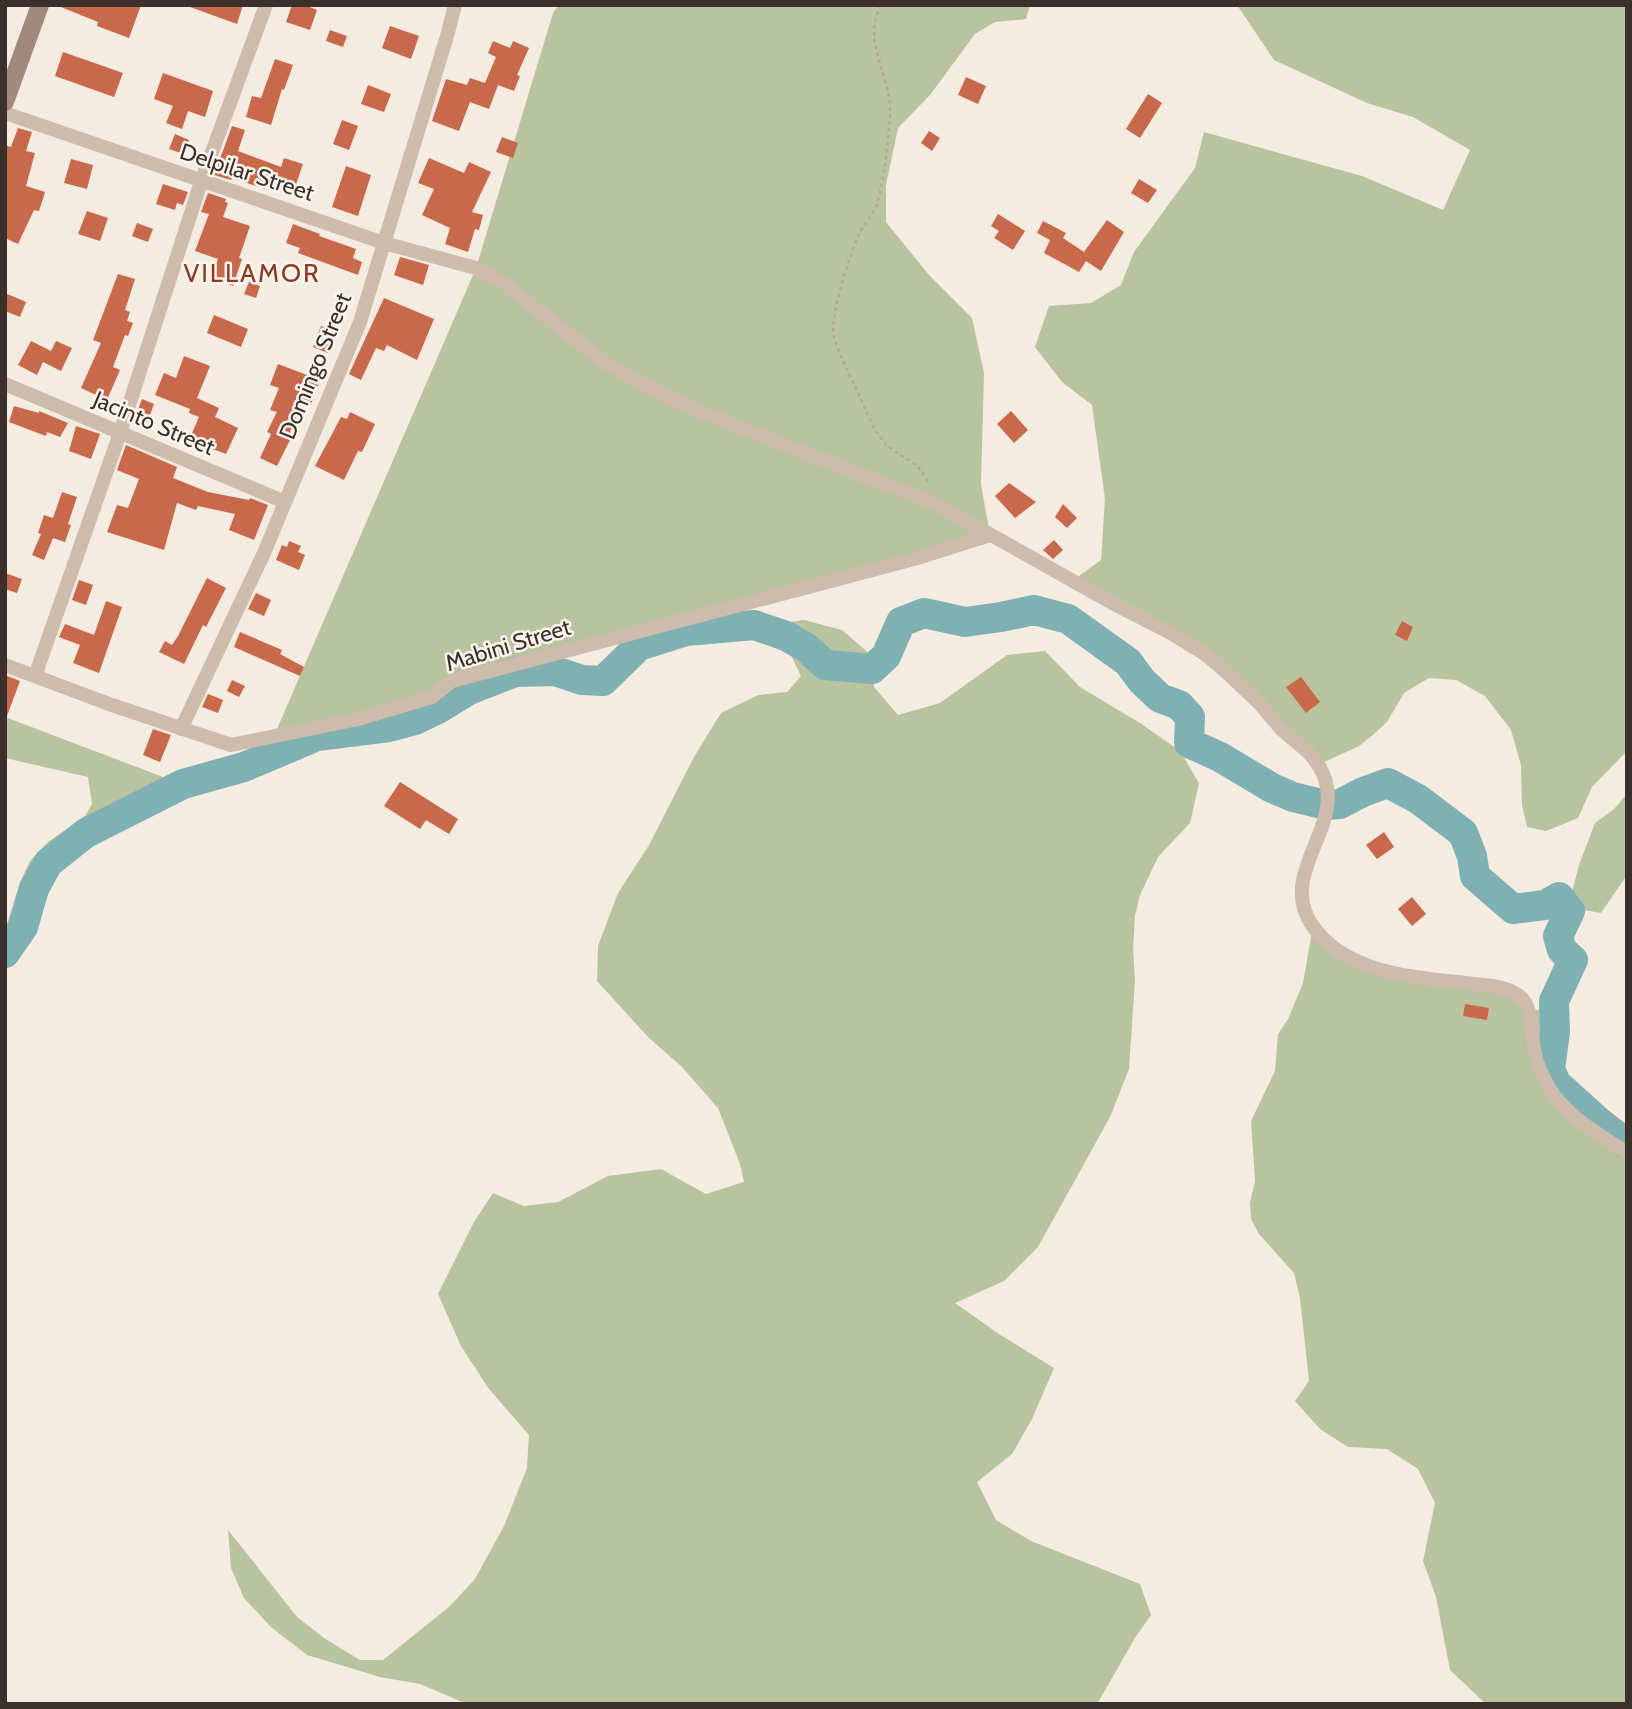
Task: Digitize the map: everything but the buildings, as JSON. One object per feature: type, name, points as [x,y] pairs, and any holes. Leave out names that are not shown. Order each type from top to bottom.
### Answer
[{"type":"main road","points":[[5,102],[40,5]]},
{"type":"street","points":[[35,676],[120,433],[201,182],[266,5]]},
{"type":"street","name":"Domingo Street","points":[[181,729],[264,553],[360,321],[455,5]]},
{"type":"street","name":"Delpilar Street","points":[[5,113],[384,243],[476,268],[506,285],[604,362],[652,388],[696,410],[936,504],[1205,654],[1320,764],[1326,776],[1328,798],[1301,894],[1304,909],[1313,926],[1351,960],[1398,974],[1498,987],[1521,996],[1529,1012],[1534,1054],[1548,1087],[1568,1110],[1627,1153]]},
{"type":"street","name":"Jacinto Street","points":[[5,384],[285,502]]},
{"type":"street","name":"Mabini Street","points":[[5,665],[231,745],[358,719],[432,697],[452,681],[914,559],[990,535]]},
{"type":"path","points":[[881,5],[873,39],[890,108],[883,172],[877,205],[860,232],[851,255],[835,311],[833,335],[876,432],[887,445],[923,470],[936,504]]},
{"type":"green space","points":[[559,5],[1030,5],[1026,19],[995,22],[975,34],[930,95],[898,128],[886,185],[886,222],[929,275],[972,318],[984,373],[981,484],[990,535],[452,681],[432,697],[274,736],[476,268],[553,13]]},
{"type":"green space","points":[[1237,5],[1627,5],[1627,748],[1592,787],[1578,818],[1546,831],[1527,827],[1522,805],[1521,765],[1511,730],[1485,696],[1456,680],[1429,678],[1404,693],[1387,722],[1374,734],[1359,746],[1320,764],[1223,669],[1072,581],[1101,560],[1105,499],[1092,405],[1062,382],[1035,347],[1049,306],[1091,303],[1121,285],[1134,252],[1195,168],[1204,132],[1362,176],[1443,210],[1470,150],[1413,117],[1367,103],[1274,60]]},
{"type":"green space","points":[[804,620],[842,630],[871,655],[874,687],[898,715],[940,703],[1007,655],[1045,651],[1080,687],[1180,751],[1199,783],[1190,823],[1158,857],[1140,895],[1135,916],[1135,981],[1129,1069],[1110,1117],[1038,1247],[1004,1281],[955,1303],[1054,1368],[1032,1419],[1012,1454],[977,1482],[996,1520],[1031,1541],[1140,1584],[1151,1615],[1097,1704],[467,1704],[420,1684],[380,1677],[307,1655],[271,1627],[244,1598],[231,1568],[228,1530],[297,1617],[324,1638],[360,1660],[383,1660],[449,1607],[475,1579],[504,1526],[527,1468],[529,1435],[489,1389],[461,1346],[438,1294],[474,1222],[493,1193],[524,1206],[558,1202],[608,1176],[661,1169],[706,1194],[744,1182],[740,1164],[718,1108],[682,1067],[648,1037],[597,981],[598,946],[618,893],[649,845],[694,757],[721,713],[758,695],[787,692],[801,676],[776,624]]},
{"type":"green space","points":[[5,717],[163,777],[134,808],[76,849],[57,867],[45,888],[33,927],[22,951],[5,968],[5,931],[20,882],[30,861],[48,842],[85,816],[92,804],[88,777],[5,758]]},
{"type":"green space","points":[[1627,794],[1627,875],[1601,913],[1584,910],[1570,900],[1579,865],[1595,823],[1614,809]]},
{"type":"green space","points":[[1313,926],[1351,960],[1498,987],[1529,1012],[1558,1005],[1549,1033],[1552,1054],[1568,1078],[1627,1128],[1627,1704],[1486,1704],[1450,1670],[1436,1597],[1423,1561],[1435,1503],[1418,1469],[1387,1449],[1348,1447],[1320,1429],[1295,1401],[1309,1381],[1300,1298],[1294,1273],[1259,1234],[1251,1219],[1250,1203],[1255,1181],[1251,1121],[1275,1071],[1278,1034],[1288,1019],[1303,983]]},
{"type":"waterway","points":[[5,953],[23,927],[34,889],[48,863],[86,833],[183,784],[244,767],[317,736],[389,727],[415,720],[469,690],[515,672],[555,671],[582,680],[603,681],[639,646],[686,631],[754,625],[786,636],[807,648],[825,665],[872,669],[886,656],[901,622],[924,613],[965,622],[1034,610],[1068,619],[1128,662],[1142,681],[1160,698],[1179,705],[1190,717],[1189,743],[1220,757],[1272,788],[1293,797],[1326,805],[1340,804],[1388,783],[1418,799],[1463,833],[1472,856],[1475,876],[1513,909],[1545,905],[1559,897],[1570,911],[1558,936],[1562,950],[1573,960],[1554,1001],[1555,1032],[1550,1069],[1556,1083],[1627,1144]]},
{"type":"district","name":"VILLAMOR","points":[[252,273]]}]
